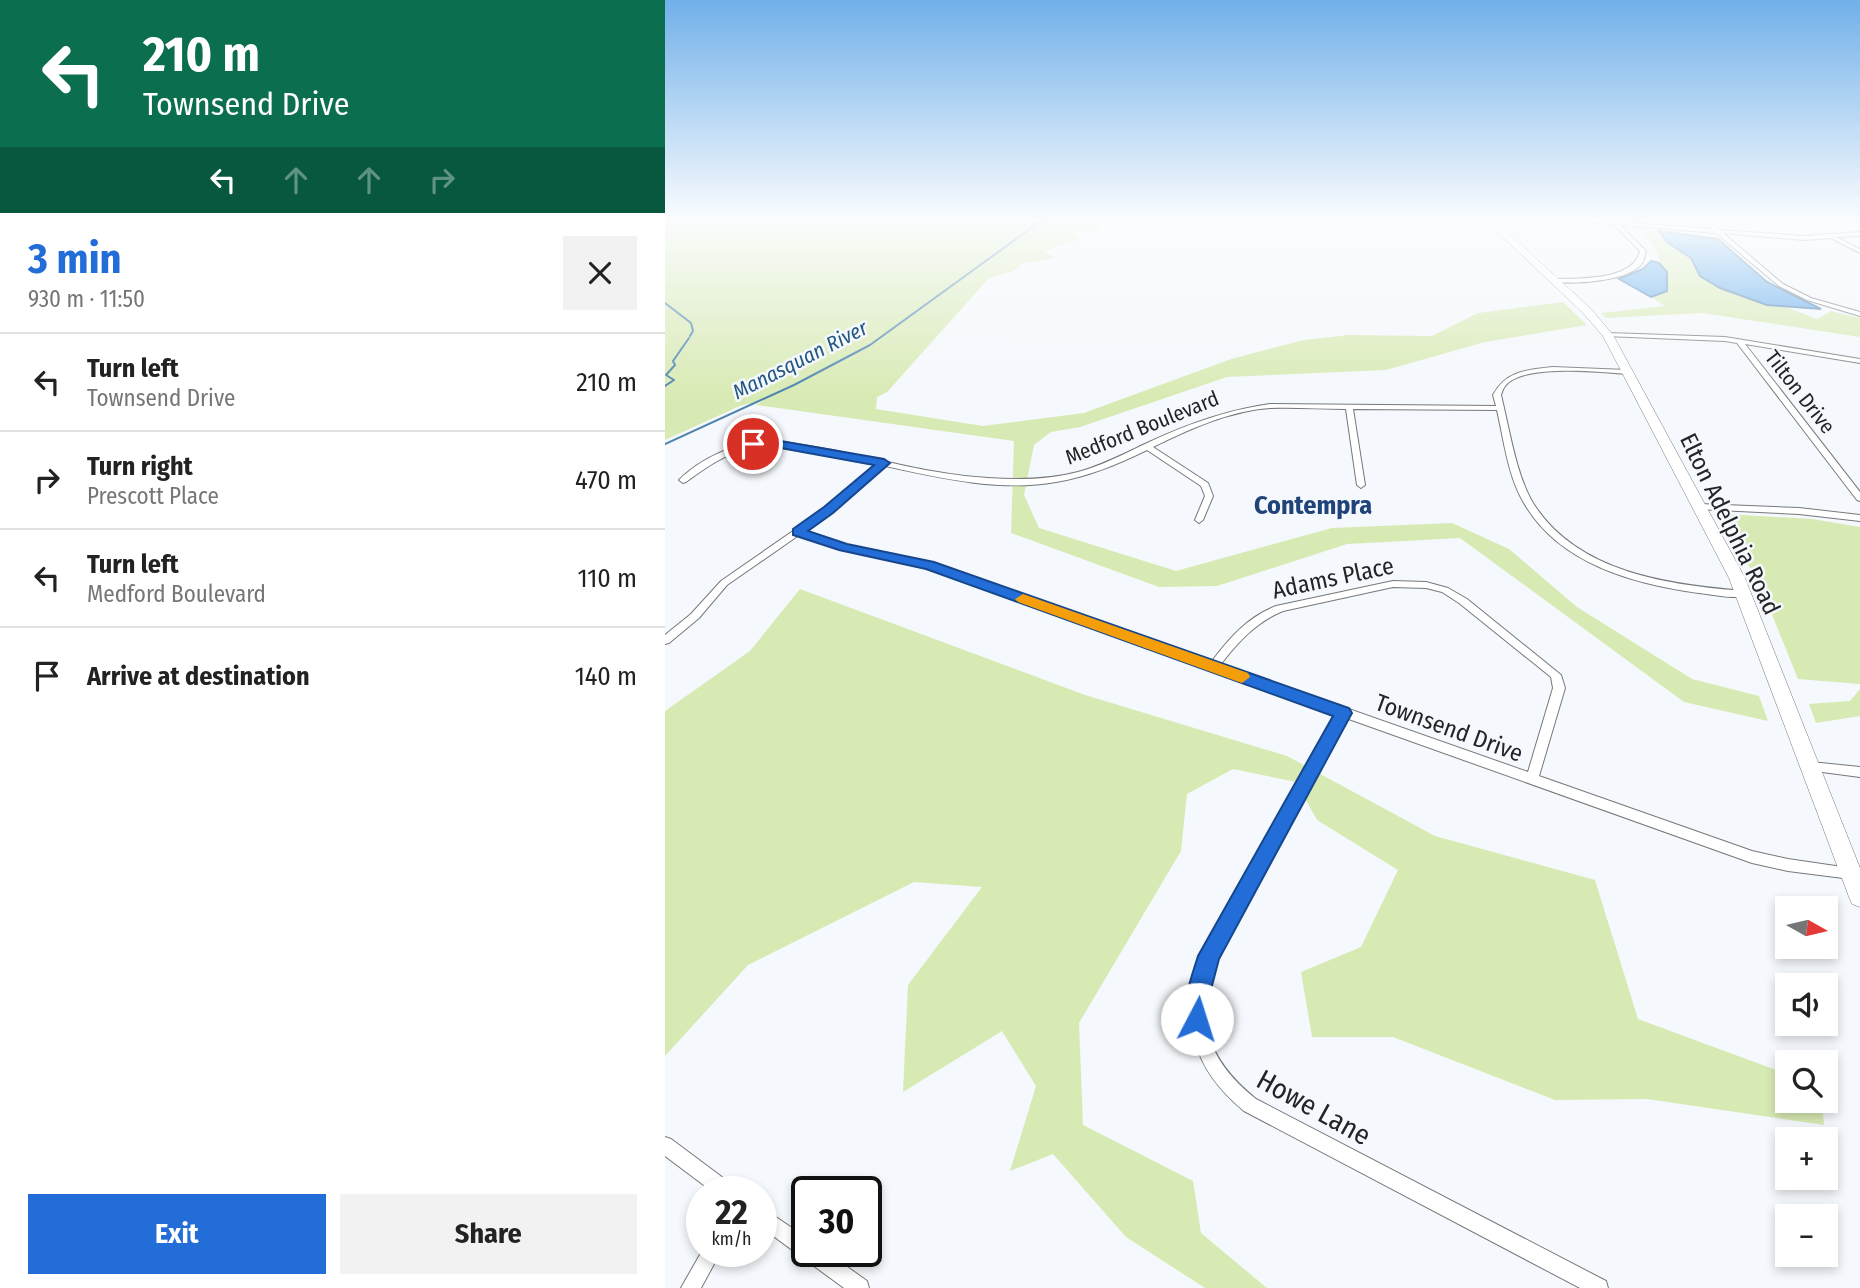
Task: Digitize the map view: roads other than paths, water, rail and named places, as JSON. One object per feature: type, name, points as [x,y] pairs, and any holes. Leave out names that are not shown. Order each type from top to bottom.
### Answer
[{"type":"main road","name":"Elton Adelphia Road","points":[[1552,278],[1608,335],[1744,594],[1860,897]]},
{"type":"street","points":[[1555,281],[1600,278]]},
{"type":"street","points":[[1773,278],[1809,299],[1860,314]]},
{"type":"street","points":[[1608,335],[1739,341],[1860,361]]},
{"type":"street","name":"Tilton Drive","points":[[1739,341],[1860,498]]},
{"type":"street","points":[[1627,372],[1548,370],[1519,374],[1508,378],[1498,388],[1500,408],[1528,502],[1557,536],[1601,563],[1644,579],[1683,588],[1744,594]]},
{"type":"street","points":[[1349,406],[1361,485]]},
{"type":"street","name":"Medford Boulevard","points":[[683,480],[721,456],[758,443],[775,443],[991,482],[1024,483],[1078,475],[1205,419],[1237,410],[1349,406],[1500,408]]},
{"type":"street","points":[[1146,446],[1205,485],[1209,496],[1199,520]]},
{"type":"street","points":[[666,638],[695,616],[724,583],[829,510],[884,463]]},
{"type":"street","points":[[1700,508],[1799,511],[1860,518]]},
{"type":"street","name":"Townsend Drive","points":[[797,532],[844,547],[929,565],[1752,857],[1788,865],[1851,873]]},
{"type":"street","name":"Adams Place","points":[[1213,667],[1244,629],[1257,618],[1280,608],[1401,583],[1445,590],[1463,600],[1556,676],[1559,688],[1532,780]]},
{"type":"street","name":"Howe Lane","points":[[1343,713],[1209,956],[1198,997],[1197,1019],[1209,1061],[1231,1090],[1250,1105],[1599,1288]]},
{"type":"street","points":[[1811,767],[1860,772]]},
{"type":"street","points":[[665,1144],[707,1176]]},
{"type":"street","points":[[690,1288],[702,1267]]},
{"type":"street","points":[[831,1267],[860,1288]]},
{"type":"water","points":[[1667,278],[1667,291],[1651,297],[1619,279]]},
{"type":"water","points":[[1704,278],[1763,278],[1821,309],[1767,305],[1720,288]]},
{"type":"waterway","name":"Manasquan River","points":[[665,444],[794,385],[870,345],[962,278]]},
{"type":"waterway","points":[[665,303],[691,323],[693,331],[690,336]]},
{"type":"waterway","points":[[665,386],[674,380],[666,375],[675,365],[673,361],[689,338]]},
{"type":"district","name":"Contempra","points":[[1313,505]]}]
